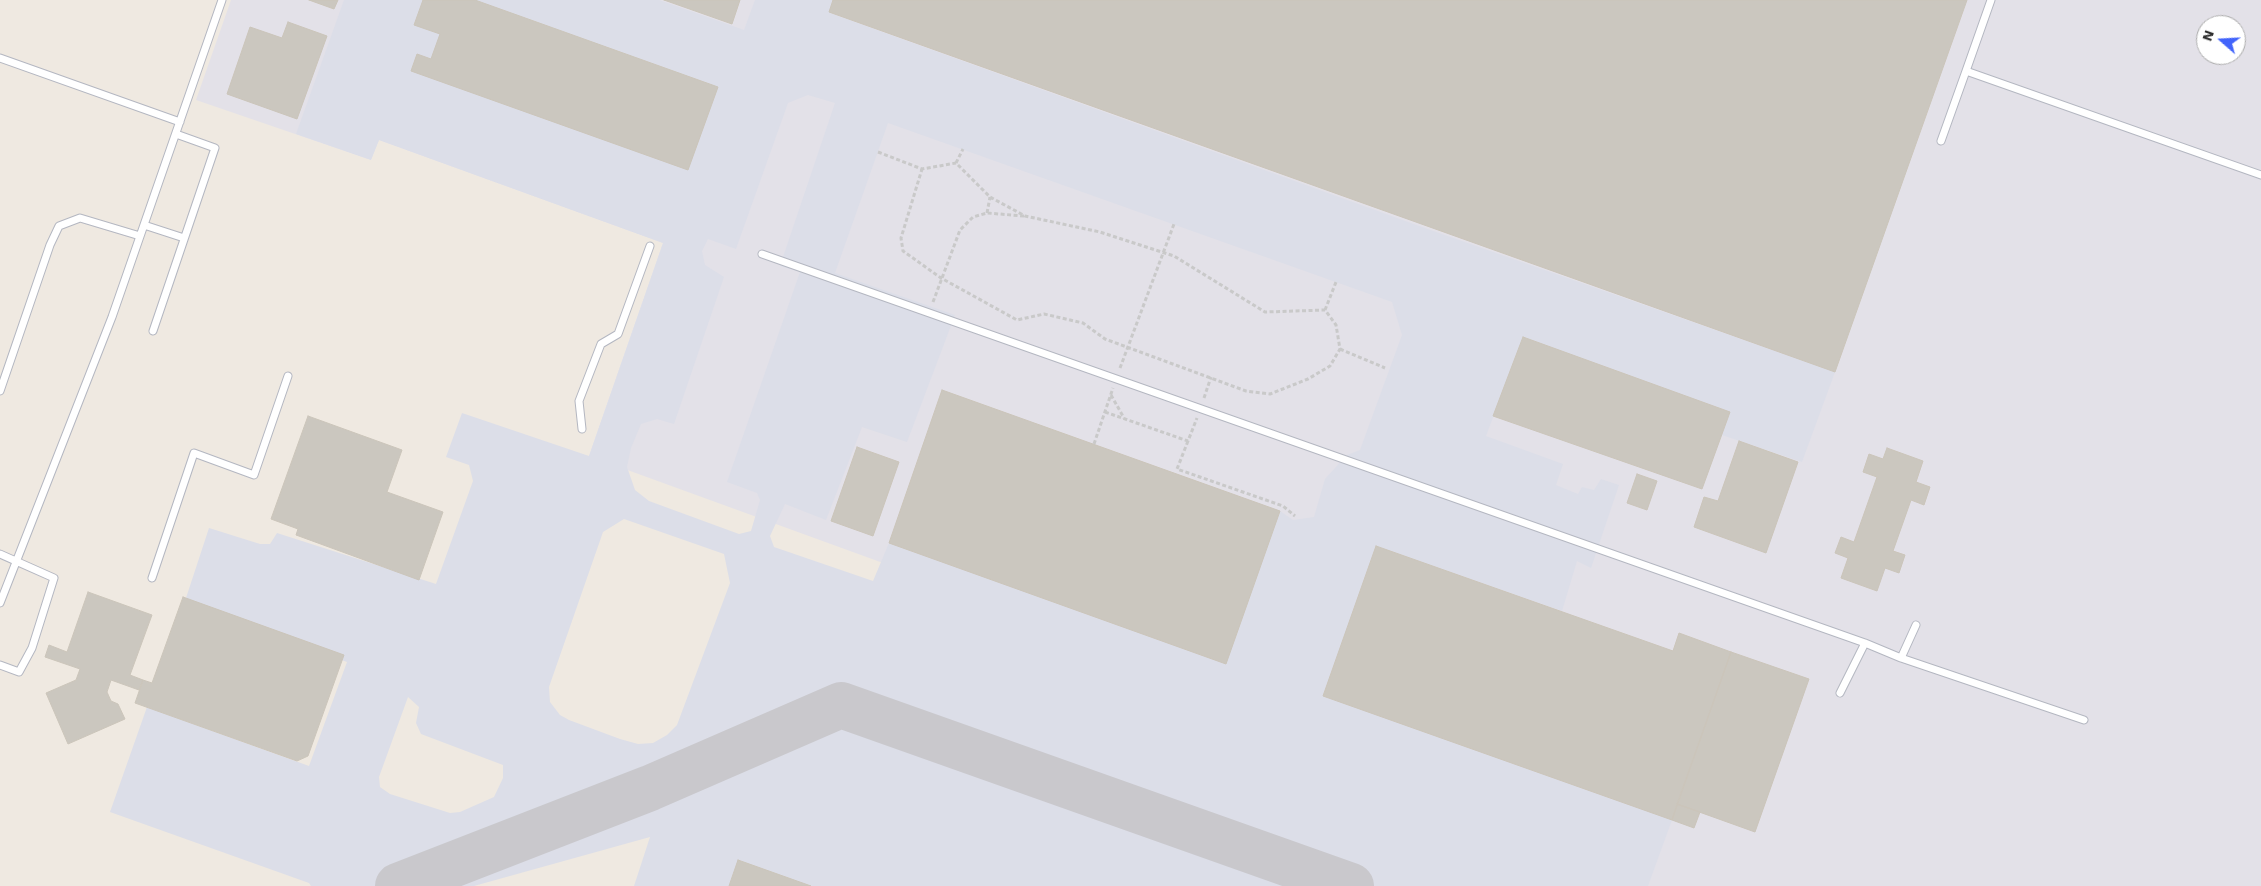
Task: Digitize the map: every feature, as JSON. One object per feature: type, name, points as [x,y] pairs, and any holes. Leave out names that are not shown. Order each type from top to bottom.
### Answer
[{"type":"lane","points":[[0,603],[112,317],[222,0]]},
{"type":"lane","points":[[1940,141],[1991,0]]},
{"type":"lane","points":[[0,58],[180,122]]},
{"type":"lane","points":[[1966,71],[2261,175]]},
{"type":"lane","points":[[153,331],[215,148],[176,134]]},
{"type":"lane","points":[[0,391],[50,245],[59,226],[80,218],[140,236]]},
{"type":"lane","points":[[144,225],[184,238]]},
{"type":"lane","points":[[582,428],[579,401],[601,344],[618,334],[650,246]]},
{"type":"lane","points":[[762,254],[1865,643],[1901,658],[2084,720]]},
{"type":"lane","points":[[152,578],[194,453],[254,475],[288,376]]},
{"type":"lane","points":[[0,554],[54,578],[32,648],[19,672],[0,665]]},
{"type":"lane","points":[[1901,658],[1916,625]]},
{"type":"lane","points":[[1840,693],[1865,643]]},
{"type":"path","points":[[956,163],[963,149]]},
{"type":"path","points":[[878,152],[922,168],[956,163]]},
{"type":"path","points":[[956,163],[990,198],[1025,216]]},
{"type":"path","points":[[922,168],[901,238],[903,252],[941,278],[1017,320],[1044,314],[1083,323],[1105,339],[1246,391],[1270,394],[1308,379],[1330,366],[1340,349],[1336,325],[1325,310]]},
{"type":"path","points":[[988,213],[990,198]]},
{"type":"path","points":[[931,307],[960,230],[972,217],[988,213],[1025,216],[1100,232],[1174,256],[1265,312],[1325,310]]},
{"type":"path","points":[[1094,444],[1127,347],[1174,224]]},
{"type":"path","points":[[1325,310],[1336,282]]},
{"type":"path","points":[[1340,349],[1385,368]]},
{"type":"path","points":[[1211,377],[1177,469],[1282,506],[1295,516]]},
{"type":"path","points":[[1111,395],[1125,419]]},
{"type":"path","points":[[1105,412],[1188,441]]},
{"type":"shaded area","points":[[231,0],[2261,0],[2261,886],[1644,886],[1658,845],[589,456],[663,243],[379,140],[371,160],[196,100]]},
{"type":"shaded area","points":[[344,0],[659,0],[744,30],[755,0],[834,0],[830,13],[1422,227],[1835,372],[1802,462],[1722,435],[1730,412],[1523,337],[1486,436],[1563,464],[1556,485],[1578,494],[1582,487],[1594,490],[1601,479],[1619,485],[1591,568],[1577,561],[1562,611],[1376,546],[1323,696],[1672,820],[1648,886],[634,886],[650,837],[474,886],[311,886],[309,883],[110,812],[147,707],[309,766],[347,662],[185,601],[209,528],[260,544],[270,544],[277,533],[436,584],[473,481],[469,465],[446,457],[462,413],[589,456],[663,243],[379,140],[371,160],[296,134]],"holes":[[[808,95],[835,103],[780,266],[800,272],[727,482],[757,493],[760,500],[751,531],[739,534],[649,501],[635,490],[627,467],[631,448],[641,424],[657,419],[674,424],[724,277],[705,265],[702,251],[708,239],[736,249],[788,103]],[[888,123],[1392,302],[1402,335],[1360,450],[1347,455],[1325,479],[1314,517],[1293,520],[1280,511],[1226,664],[889,543],[873,581],[774,547],[770,536],[785,504],[826,520],[862,427],[907,442],[955,315],[835,273]],[[624,519],[724,554],[730,583],[677,725],[667,735],[653,743],[638,744],[569,720],[560,715],[550,702],[549,687],[603,532]],[[408,697],[419,707],[416,723],[421,734],[503,765],[503,778],[494,797],[460,812],[450,813],[390,794],[380,787],[379,777]]]},
{"type":"building","points":[[309,0],[338,0],[334,9]]},
{"type":"building","points":[[423,0],[475,0],[718,87],[688,170],[411,71],[417,54],[431,59],[440,34],[414,25]]},
{"type":"building","points":[[664,0],[740,0],[732,24]]},
{"type":"building","points":[[833,0],[1967,0],[1835,372],[829,12]]},
{"type":"building","points":[[288,22],[327,36],[297,119],[227,94],[250,27],[282,38]]},
{"type":"building","points":[[1523,337],[1730,412],[1702,489],[1493,416]]},
{"type":"building","points":[[942,390],[1280,511],[1226,664],[889,543]]},
{"type":"building","points":[[308,416],[402,450],[387,492],[443,512],[419,580],[296,535],[298,529],[271,519]]},
{"type":"building","points":[[1739,441],[1798,462],[1766,553],[1694,527],[1704,497],[1718,501]]},
{"type":"building","points":[[857,447],[899,462],[873,536],[831,521]]},
{"type":"building","points":[[1887,448],[1923,461],[1916,482],[1930,487],[1924,505],[1911,500],[1893,551],[1905,555],[1899,573],[1885,568],[1877,591],[1841,578],[1848,558],[1835,553],[1841,537],[1854,542],[1877,477],[1863,472],[1869,454],[1883,459]]},
{"type":"building","points":[[1637,474],[1657,481],[1647,510],[1627,503]]},
{"type":"building","points":[[1376,546],[1673,651],[1679,633],[1731,652],[1672,820],[1323,696]]},
{"type":"building","points":[[88,592],[152,615],[130,675],[143,680],[139,690],[111,680],[107,692],[111,701],[118,704],[125,719],[68,744],[46,693],[76,680],[80,669],[45,657],[49,645],[67,652]]},
{"type":"building","points":[[183,597],[344,655],[308,756],[297,761],[135,703],[143,680],[152,683]]},
{"type":"building","points":[[1731,652],[1809,679],[1755,832],[1677,804]]},
{"type":"building","points":[[1677,804],[1700,812],[1694,828],[1672,820]]},
{"type":"building","points":[[738,860],[811,886],[729,886]]},
{"type":"taxiway","points":[[398,886],[650,788],[841,705],[1351,886]]}]
